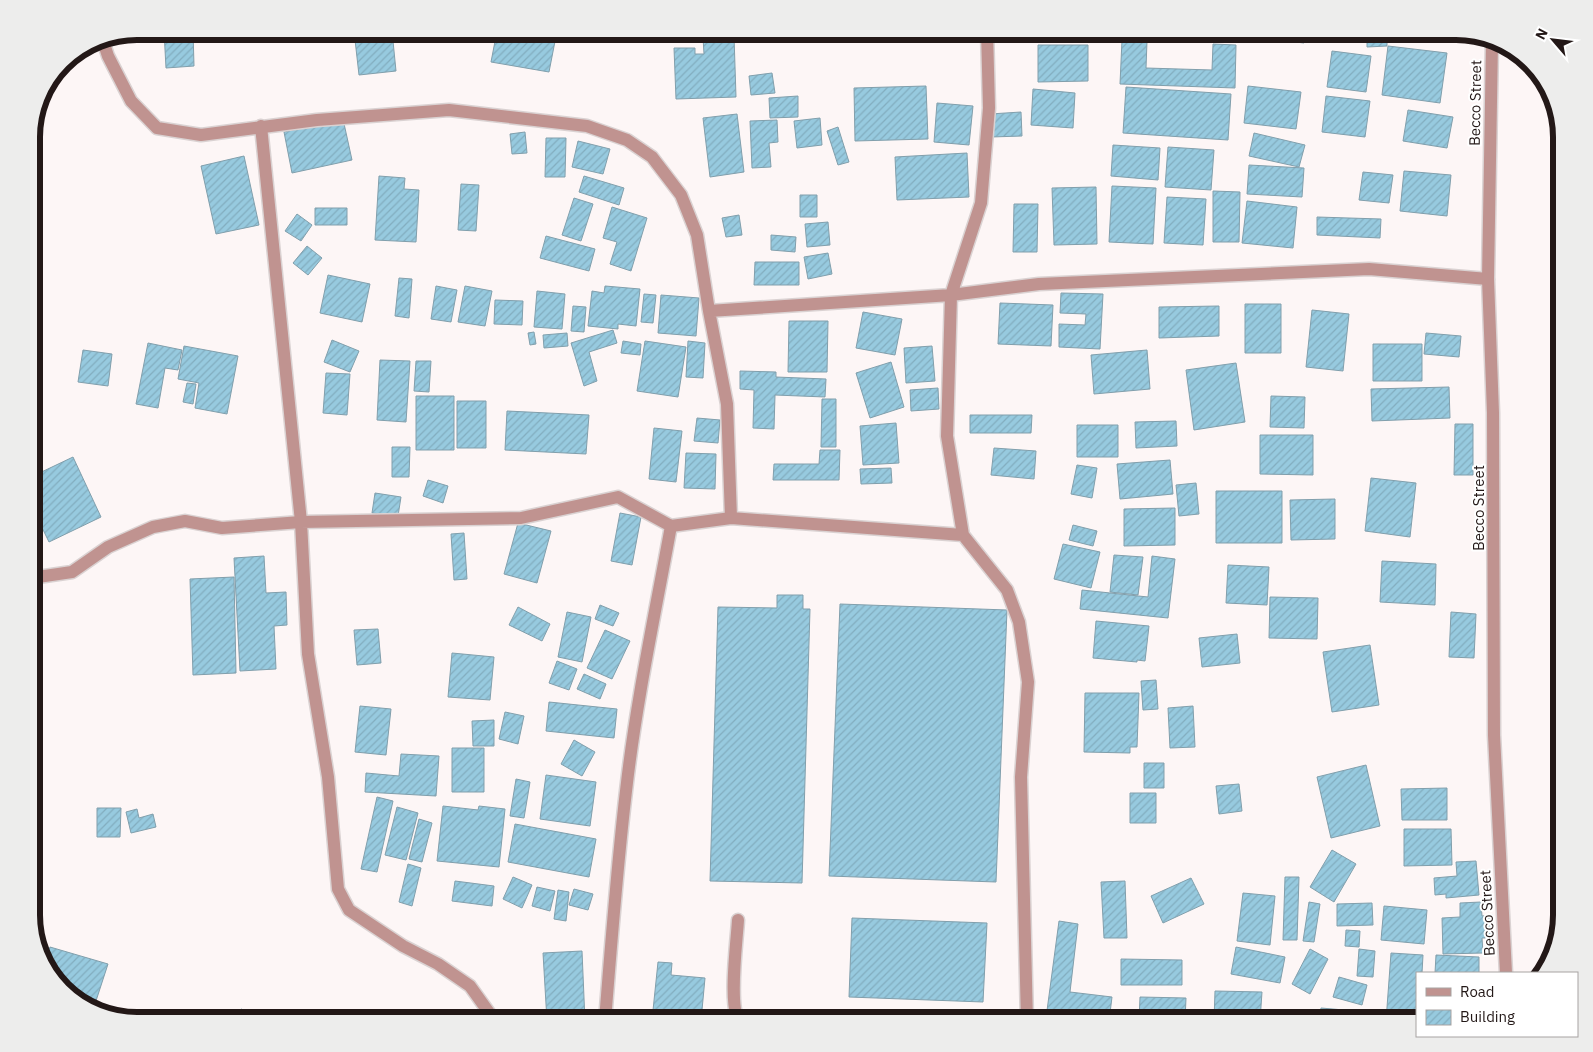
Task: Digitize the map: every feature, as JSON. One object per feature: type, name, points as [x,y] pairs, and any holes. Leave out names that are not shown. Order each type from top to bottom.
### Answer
[{"type":"street","points":[[987,40],[989,108],[981,204],[951,295],[947,436],[963,535],[1007,590],[1019,622],[1028,682],[1021,777],[1027,1012]]},
{"type":"street","points":[[105,46],[131,101],[157,128],[201,135],[317,120],[449,110],[587,126],[627,140],[652,157],[681,195],[697,235],[727,404],[732,518]]},
{"type":"street","name":"Becco Street","points":[[1492,47],[1488,279],[1493,413],[1494,735],[1506,972]]},
{"type":"street","points":[[261,126],[301,522],[308,654],[328,777],[338,889],[349,910],[403,946],[438,964],[470,986],[489,1012]]},
{"type":"street","points":[[709,311],[951,295],[1039,284],[1369,269],[1488,279]]},
{"type":"street","points":[[40,577],[72,572],[108,547],[153,527],[185,521],[222,528],[301,522],[521,518],[618,497],[671,526],[732,518],[963,535]]},
{"type":"street","points":[[606,1012],[626,790],[671,526]]},
{"type":"street","points":[[735,1012],[733,996],[738,920]]},
{"type":"building","points":[[164,40],[193,40],[194,66],[166,68]]},
{"type":"building","points":[[355,40],[393,40],[396,71],[359,75]]},
{"type":"building","points":[[495,40],[555,40],[549,72],[491,62]]},
{"type":"building","points":[[703,40],[734,40],[736,97],[676,99],[674,48],[695,48],[695,54],[704,54]]},
{"type":"building","points":[[1122,40],[1147,41],[1146,68],[1212,70],[1213,44],[1236,45],[1235,88],[1120,84]]},
{"type":"building","points":[[1279,40],[1304,40],[1304,43]]},
{"type":"building","points":[[1367,40],[1387,40],[1387,46],[1367,47]]},
{"type":"building","points":[[1038,45],[1088,45],[1088,81],[1038,82]]},
{"type":"building","points":[[1388,46],[1447,53],[1440,103],[1382,95]]},
{"type":"building","points":[[1332,51],[1371,56],[1366,92],[1327,87]]},
{"type":"building","points":[[772,73],[775,93],[751,95],[749,76]]},
{"type":"building","points":[[926,86],[928,139],[855,141],[854,88]]},
{"type":"building","points":[[1248,86],[1301,92],[1296,129],[1244,123]]},
{"type":"building","points":[[1126,87],[1231,94],[1228,140],[1123,133]]},
{"type":"building","points":[[1033,89],[1075,93],[1073,128],[1031,125]]},
{"type":"building","points":[[798,96],[798,117],[770,118],[769,98]]},
{"type":"building","points":[[1326,96],[1370,101],[1365,137],[1322,132]]},
{"type":"building","points":[[937,103],[973,106],[969,145],[934,142]]},
{"type":"building","points":[[1408,110],[1453,117],[1447,148],[1403,141]]},
{"type":"building","points":[[1021,112],[1022,136],[991,137],[990,114]]},
{"type":"building","points":[[737,114],[744,172],[710,177],[703,118]]},
{"type":"building","points":[[820,118],[822,145],[797,148],[794,121]]},
{"type":"building","points":[[343,119],[352,160],[292,173],[284,132]]},
{"type":"building","points":[[777,120],[778,142],[769,143],[771,167],[752,168],[750,121]]},
{"type":"building","points":[[838,127],[849,162],[838,165],[827,131]]},
{"type":"building","points":[[525,132],[527,153],[512,154],[510,134]]},
{"type":"building","points":[[1254,133],[1305,145],[1299,167],[1249,156]]},
{"type":"building","points":[[546,138],[566,138],[565,177],[545,177]]},
{"type":"building","points":[[578,141],[610,149],[603,174],[572,167]]},
{"type":"building","points":[[1113,145],[1160,148],[1158,180],[1111,176]]},
{"type":"building","points":[[1168,147],[1214,150],[1211,190],[1165,187]]},
{"type":"building","points":[[967,153],[969,197],[897,200],[895,157]]},
{"type":"building","points":[[244,156],[259,225],[216,234],[201,166]]},
{"type":"building","points":[[1249,165],[1304,168],[1302,197],[1247,194]]},
{"type":"building","points":[[1404,171],[1451,175],[1447,216],[1400,211]]},
{"type":"building","points":[[1363,172],[1393,175],[1389,203],[1359,200]]},
{"type":"building","points":[[379,176],[405,178],[404,189],[419,190],[416,242],[375,240]]},
{"type":"building","points":[[584,176],[624,188],[619,205],[579,192]]},
{"type":"building","points":[[461,184],[479,185],[476,231],[458,230]]},
{"type":"building","points":[[1112,186],[1156,188],[1153,244],[1109,242]]},
{"type":"building","points":[[1096,187],[1097,244],[1054,245],[1052,188]]},
{"type":"building","points":[[1213,191],[1240,192],[1239,242],[1213,242]]},
{"type":"building","points":[[800,195],[817,195],[817,217],[800,217]]},
{"type":"building","points":[[1167,197],[1206,199],[1203,245],[1164,243]]},
{"type":"building","points":[[574,198],[593,204],[581,241],[562,235]]},
{"type":"building","points":[[1247,201],[1297,207],[1293,248],[1242,243]]},
{"type":"building","points":[[1014,204],[1038,204],[1037,252],[1013,252]]},
{"type":"building","points":[[612,207],[647,218],[631,271],[610,264],[617,242],[603,238]]},
{"type":"building","points":[[315,208],[347,208],[347,225],[315,225]]},
{"type":"building","points":[[297,214],[312,225],[301,241],[285,231]]},
{"type":"building","points":[[739,215],[742,235],[726,237],[722,218]]},
{"type":"building","points":[[1317,217],[1381,219],[1380,238],[1317,235]]},
{"type":"building","points":[[828,222],[830,245],[807,247],[805,224]]},
{"type":"building","points":[[771,235],[796,237],[795,252],[771,250]]},
{"type":"building","points":[[546,236],[595,249],[589,271],[540,258]]},
{"type":"building","points":[[307,246],[322,258],[308,275],[293,263]]},
{"type":"building","points":[[828,253],[832,274],[808,279],[804,257]]},
{"type":"building","points":[[755,262],[799,262],[799,285],[754,285]]},
{"type":"building","points":[[328,275],[370,284],[362,322],[320,313]]},
{"type":"building","points":[[399,278],[412,279],[409,318],[395,316]]},
{"type":"building","points":[[436,286],[457,290],[451,322],[431,319]]},
{"type":"building","points":[[465,286],[492,291],[485,326],[458,322]]},
{"type":"building","points":[[605,286],[640,289],[636,326],[618,324],[618,329],[588,326],[592,291],[604,293]]},
{"type":"building","points":[[537,291],[565,294],[562,329],[534,327]]},
{"type":"building","points":[[1061,293],[1103,294],[1100,349],[1059,347],[1059,324],[1085,325],[1086,314],[1060,313]]},
{"type":"building","points":[[644,294],[656,295],[653,323],[641,322]]},
{"type":"building","points":[[661,295],[699,298],[696,336],[658,333]]},
{"type":"building","points":[[495,300],[523,301],[522,325],[494,324]]},
{"type":"building","points":[[1000,303],[1053,305],[1051,346],[998,344]]},
{"type":"building","points":[[1245,304],[1281,304],[1281,353],[1245,353]]},
{"type":"building","points":[[573,306],[586,307],[584,332],[571,331]]},
{"type":"building","points":[[1219,306],[1219,336],[1159,338],[1159,307]]},
{"type":"building","points":[[1312,310],[1349,314],[1343,371],[1306,367]]},
{"type":"building","points":[[863,312],[902,319],[895,355],[856,348]]},
{"type":"building","points":[[789,321],[828,321],[827,372],[788,372]]},
{"type":"building","points":[[613,330],[617,343],[589,352],[597,381],[584,386],[571,343]]},
{"type":"building","points":[[534,332],[536,344],[530,345],[528,333]]},
{"type":"building","points":[[567,333],[568,346],[544,348],[543,335]]},
{"type":"building","points":[[1426,333],[1461,336],[1459,357],[1424,354]]},
{"type":"building","points":[[332,340],[359,351],[350,372],[324,362]]},
{"type":"building","points":[[623,341],[641,344],[640,355],[621,353]]},
{"type":"building","points":[[645,341],[686,347],[678,397],[637,391]]},
{"type":"building","points":[[688,341],[705,343],[703,378],[686,377]]},
{"type":"building","points":[[148,343],[182,350],[178,370],[165,368],[158,408],[136,404]]},
{"type":"building","points":[[1373,344],[1422,344],[1422,381],[1373,381]]},
{"type":"building","points":[[184,346],[238,356],[227,414],[195,408],[199,383],[178,379]]},
{"type":"building","points":[[932,346],[935,381],[906,383],[904,348]]},
{"type":"building","points":[[83,350],[112,354],[108,386],[78,382]]},
{"type":"building","points":[[1147,350],[1150,389],[1094,394],[1091,355]]},
{"type":"building","points":[[380,360],[410,361],[406,422],[377,420]]},
{"type":"building","points":[[416,361],[431,361],[429,392],[414,391]]},
{"type":"building","points":[[891,362],[904,407],[870,418],[856,373]]},
{"type":"building","points":[[1236,363],[1245,422],[1194,430],[1186,370]]},
{"type":"building","points":[[740,371],[776,372],[776,377],[826,379],[825,397],[775,395],[774,429],[753,428],[754,390],[740,389]]},
{"type":"building","points":[[326,373],[350,374],[347,415],[323,413]]},
{"type":"building","points":[[187,383],[196,384],[193,404],[183,402]]},
{"type":"building","points":[[1449,387],[1450,418],[1372,421],[1371,389]]},
{"type":"building","points":[[938,388],[939,409],[911,411],[910,390]]},
{"type":"building","points":[[416,396],[454,396],[454,450],[416,450]]},
{"type":"building","points":[[1271,396],[1305,397],[1304,428],[1270,427]]},
{"type":"building","points":[[822,399],[836,399],[836,447],[821,447]]},
{"type":"building","points":[[457,401],[486,401],[486,448],[457,448]]},
{"type":"building","points":[[507,411],[589,415],[586,454],[505,450]]},
{"type":"building","points":[[970,415],[1032,415],[1031,433],[970,433]]},
{"type":"building","points":[[697,418],[720,420],[718,443],[694,441]]},
{"type":"building","points":[[1176,421],[1177,446],[1136,448],[1135,422]]},
{"type":"building","points":[[896,423],[899,463],[863,465],[860,426]]},
{"type":"building","points":[[1455,424],[1473,424],[1473,475],[1454,475]]},
{"type":"building","points":[[1077,425],[1118,425],[1118,457],[1077,457]]},
{"type":"building","points":[[654,428],[682,431],[676,482],[649,479]]},
{"type":"building","points":[[1260,435],[1313,435],[1313,475],[1260,474]]},
{"type":"building","points":[[392,447],[410,447],[409,477],[392,477]]},
{"type":"building","points":[[994,448],[1036,451],[1034,479],[991,475]]},
{"type":"building","points":[[820,450],[840,450],[839,480],[773,480],[774,464],[819,464]]},
{"type":"building","points":[[686,453],[716,454],[715,489],[684,488]]},
{"type":"building","points":[[73,457],[101,517],[49,542],[40,524],[40,473]]},
{"type":"building","points":[[1170,460],[1173,494],[1120,499],[1117,464]]},
{"type":"building","points":[[1077,465],[1097,468],[1092,498],[1071,494]]},
{"type":"building","points":[[891,468],[892,483],[861,484],[860,469]]},
{"type":"building","points":[[1371,478],[1416,483],[1410,537],[1365,531]]},
{"type":"building","points":[[428,480],[448,486],[443,503],[423,496]]},
{"type":"building","points":[[1196,483],[1199,514],[1179,516],[1176,485]]},
{"type":"building","points":[[1216,491],[1282,491],[1282,543],[1216,543]]},
{"type":"building","points":[[375,493],[401,497],[398,516],[372,513]]},
{"type":"building","points":[[1335,499],[1335,539],[1291,540],[1290,500]]},
{"type":"building","points":[[1175,508],[1175,545],[1124,546],[1124,509]]},
{"type":"building","points":[[620,513],[641,517],[632,565],[611,561]]},
{"type":"building","points":[[518,523],[551,531],[537,583],[504,574]]},
{"type":"building","points":[[1073,525],[1097,531],[1093,546],[1069,540]]},
{"type":"building","points":[[464,533],[467,579],[454,580],[451,534]]},
{"type":"building","points":[[1063,544],[1100,552],[1091,588],[1054,579]]},
{"type":"building","points":[[1114,555],[1143,557],[1138,595],[1110,592]]},
{"type":"building","points":[[264,556],[266,593],[286,592],[287,625],[274,626],[276,669],[240,671],[234,558]]},
{"type":"building","points":[[1152,556],[1175,559],[1168,618],[1080,609],[1082,590],[1148,597]]},
{"type":"building","points":[[1382,561],[1436,564],[1435,605],[1380,602]]},
{"type":"building","points":[[1228,565],[1269,567],[1267,605],[1226,603]]},
{"type":"building","points":[[234,577],[236,673],[193,675],[190,579]]},
{"type":"building","points":[[777,595],[803,595],[803,609],[810,609],[802,883],[710,881],[718,607],[777,608]]},
{"type":"building","points":[[1270,597],[1318,598],[1317,639],[1269,638]]},
{"type":"building","points":[[840,604],[1007,610],[996,882],[829,876]]},
{"type":"building","points":[[600,605],[619,613],[613,626],[595,619]]},
{"type":"building","points":[[518,607],[550,624],[542,641],[509,625]]},
{"type":"building","points":[[567,612],[591,617],[582,662],[558,657]]},
{"type":"building","points":[[1451,612],[1476,614],[1474,658],[1449,657]]},
{"type":"building","points":[[1096,621],[1149,626],[1145,661],[1093,658]]},
{"type":"building","points":[[378,629],[381,663],[357,665],[354,630]]},
{"type":"building","points":[[605,630],[630,641],[612,679],[587,668]]},
{"type":"building","points":[[1237,634],[1240,663],[1202,667],[1199,638]]},
{"type":"building","points":[[1370,645],[1379,705],[1332,712],[1323,652]]},
{"type":"building","points":[[452,653],[494,657],[490,700],[448,697]]},
{"type":"building","points":[[557,661],[577,669],[569,690],[549,683]]},
{"type":"building","points":[[584,674],[606,684],[600,699],[577,689]]},
{"type":"building","points":[[1156,680],[1158,709],[1143,710],[1141,681]]},
{"type":"building","points":[[1085,693],[1139,693],[1137,747],[1130,747],[1130,753],[1084,752]]},
{"type":"building","points":[[549,702],[617,709],[614,738],[546,731]]},
{"type":"building","points":[[360,706],[391,709],[386,755],[355,752]]},
{"type":"building","points":[[1193,706],[1195,747],[1170,748],[1168,708]]},
{"type":"building","points":[[505,712],[524,716],[518,744],[499,739]]},
{"type":"building","points":[[494,720],[494,746],[473,746],[472,721]]},
{"type":"building","points":[[574,740],[595,752],[582,776],[561,764]]},
{"type":"building","points":[[452,748],[484,748],[484,792],[452,792]]},
{"type":"building","points":[[401,754],[439,756],[436,796],[365,792],[366,773],[399,776]]},
{"type":"building","points":[[1144,763],[1164,763],[1164,788],[1144,788]]},
{"type":"building","points":[[1366,765],[1380,826],[1331,838],[1317,777]]},
{"type":"building","points":[[546,775],[596,782],[590,826],[540,819]]},
{"type":"building","points":[[516,779],[530,782],[524,818],[510,816]]},
{"type":"building","points":[[1239,784],[1242,811],[1219,814],[1216,786]]},
{"type":"building","points":[[1447,788],[1447,820],[1402,820],[1401,789]]},
{"type":"building","points":[[1130,793],[1156,793],[1156,823],[1130,823]]},
{"type":"building","points":[[377,797],[393,801],[377,872],[361,869]]},
{"type":"building","points":[[443,806],[478,810],[479,806],[505,809],[499,867],[437,861]]},
{"type":"building","points":[[397,807],[418,813],[406,860],[385,855]]},
{"type":"building","points":[[97,808],[121,808],[120,837],[97,837]]},
{"type":"building","points":[[137,809],[139,818],[153,814],[156,827],[131,833],[126,812]]},
{"type":"building","points":[[419,819],[432,823],[422,862],[409,859]]},
{"type":"building","points":[[515,824],[596,839],[589,877],[508,862]]},
{"type":"building","points":[[1404,829],[1451,829],[1452,865],[1404,866]]},
{"type":"building","points":[[1332,850],[1356,864],[1334,902],[1310,887]]},
{"type":"building","points":[[1476,861],[1479,895],[1446,898],[1446,894],[1435,895],[1434,878],[1457,876],[1456,862]]},
{"type":"building","points":[[408,864],[421,868],[412,906],[399,902]]},
{"type":"building","points":[[513,877],[532,885],[522,908],[503,899]]},
{"type":"building","points":[[1285,877],[1299,877],[1297,940],[1283,940]]},
{"type":"building","points":[[1191,878],[1204,904],[1163,923],[1151,896]]},
{"type":"building","points":[[455,881],[494,886],[492,906],[452,901]]},
{"type":"building","points":[[1125,881],[1127,938],[1104,938],[1101,882]]},
{"type":"building","points":[[537,887],[555,891],[550,911],[532,906]]},
{"type":"building","points":[[574,889],[593,894],[588,910],[569,905]]},
{"type":"building","points":[[558,890],[569,892],[566,921],[554,919]]},
{"type":"building","points":[[1243,893],[1275,896],[1270,945],[1237,941]]},
{"type":"building","points":[[1309,902],[1320,904],[1314,942],[1303,941]]},
{"type":"building","points":[[1481,902],[1482,916],[1493,915],[1493,938],[1482,938],[1483,953],[1443,954],[1442,918],[1460,917],[1460,903]]},
{"type":"building","points":[[1372,903],[1373,925],[1337,926],[1337,904]]},
{"type":"building","points":[[1384,906],[1427,910],[1424,944],[1381,940]]},
{"type":"building","points":[[852,918],[987,923],[983,1002],[849,997]]},
{"type":"building","points":[[1059,921],[1078,924],[1070,992],[1112,997],[1110,1012],[1047,1012]]},
{"type":"building","points":[[1346,930],[1360,931],[1359,947],[1345,946]]},
{"type":"building","points":[[50,947],[108,964],[95,1003],[83,996],[64,979],[48,953]]},
{"type":"building","points":[[1236,947],[1285,957],[1280,983],[1231,974]]},
{"type":"building","points":[[1310,949],[1328,959],[1310,994],[1292,984]]},
{"type":"building","points":[[1359,949],[1375,951],[1373,977],[1357,976]]},
{"type":"building","points":[[582,951],[585,1012],[546,1012],[543,953]]},
{"type":"building","points":[[1391,953],[1423,955],[1422,972],[1416,972],[1416,1012],[1387,1012]]},
{"type":"building","points":[[1436,955],[1479,957],[1479,972],[1435,972]]},
{"type":"building","points":[[1121,959],[1182,960],[1182,985],[1121,985]]},
{"type":"building","points":[[658,962],[672,963],[671,975],[705,978],[702,1012],[653,1012]]},
{"type":"building","points":[[1339,977],[1367,985],[1362,1005],[1333,997]]},
{"type":"building","points":[[1215,991],[1262,992],[1261,1012],[1214,1012]]},
{"type":"building","points":[[1140,997],[1186,998],[1185,1012],[1139,1012]]},
{"type":"building","points":[[1321,1008],[1367,1012],[1320,1012]]}]
